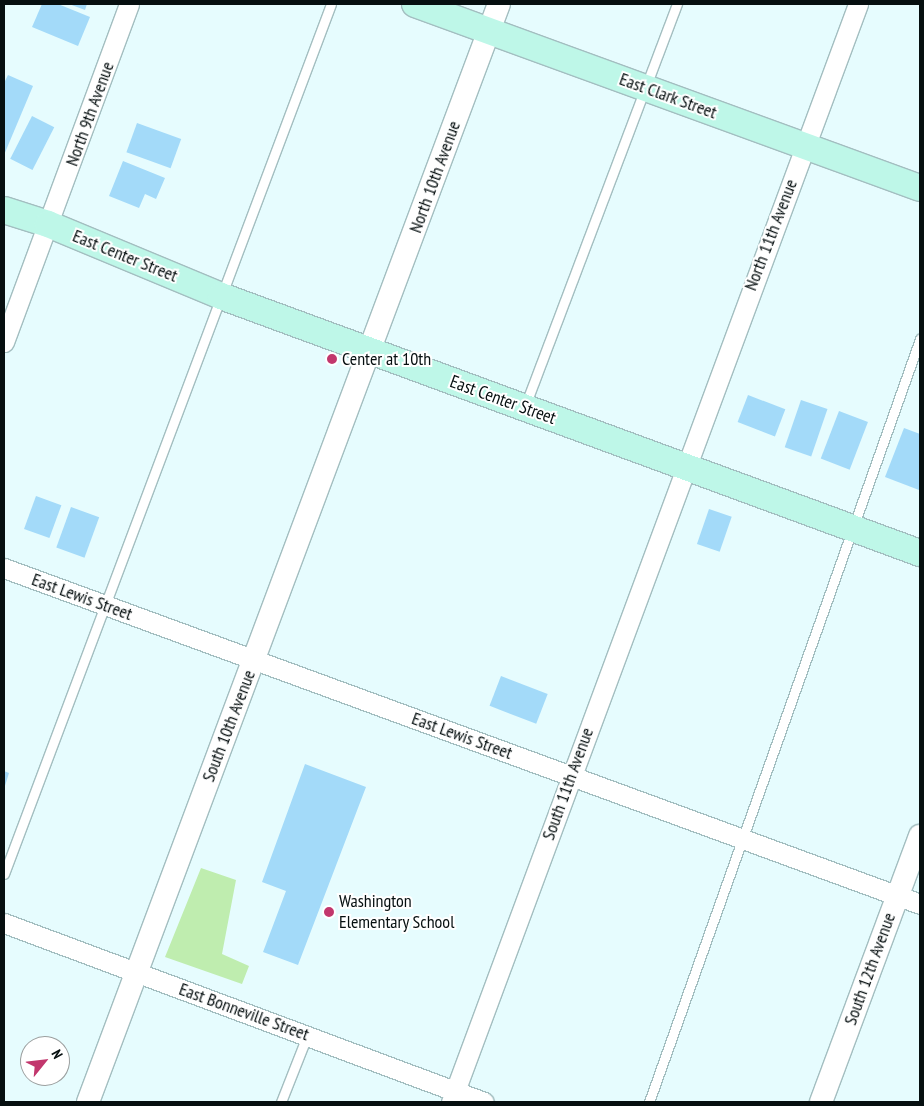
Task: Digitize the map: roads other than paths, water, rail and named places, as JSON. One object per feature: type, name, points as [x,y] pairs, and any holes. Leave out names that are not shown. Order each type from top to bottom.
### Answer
[{"type":"main road","name":"East Clark Street","points":[[415,4],[920,188]]},
{"type":"main road","name":"East Center Street","points":[[4,210],[48,224],[221,296],[920,553]]},
{"type":"street","name":"North 9th Avenue","points":[[4,342],[129,4]]},
{"type":"street","name":"North 10th Avenue","points":[[370,350],[499,4]]},
{"type":"street","name":"North 11th Avenue","points":[[685,466],[858,4]]},
{"type":"street","name":"South 10th Avenue","points":[[88,1102],[370,350]]},
{"type":"street","name":"South 11th Avenue","points":[[453,1097],[685,466]]},
{"type":"street","name":"East Lewis Street","points":[[4,568],[920,904]]},
{"type":"street","name":"South 12th Avenue","points":[[821,1102],[920,836]]},
{"type":"street","name":"East Bonneville Street","points":[[4,923],[307,1036],[453,1097],[484,1102]]},
{"type":"lane","points":[[4,874],[331,4]]},
{"type":"lane","points":[[525,408],[676,4]]},
{"type":"lane","points":[[649,1102],[920,339]]},
{"type":"lane","points":[[281,1102],[307,1036]]},
{"type":"place","name":"Center at 10th","points":[[332,359]]},
{"type":"place","name":"Washington Elementary School","points":[[329,912]]}]
